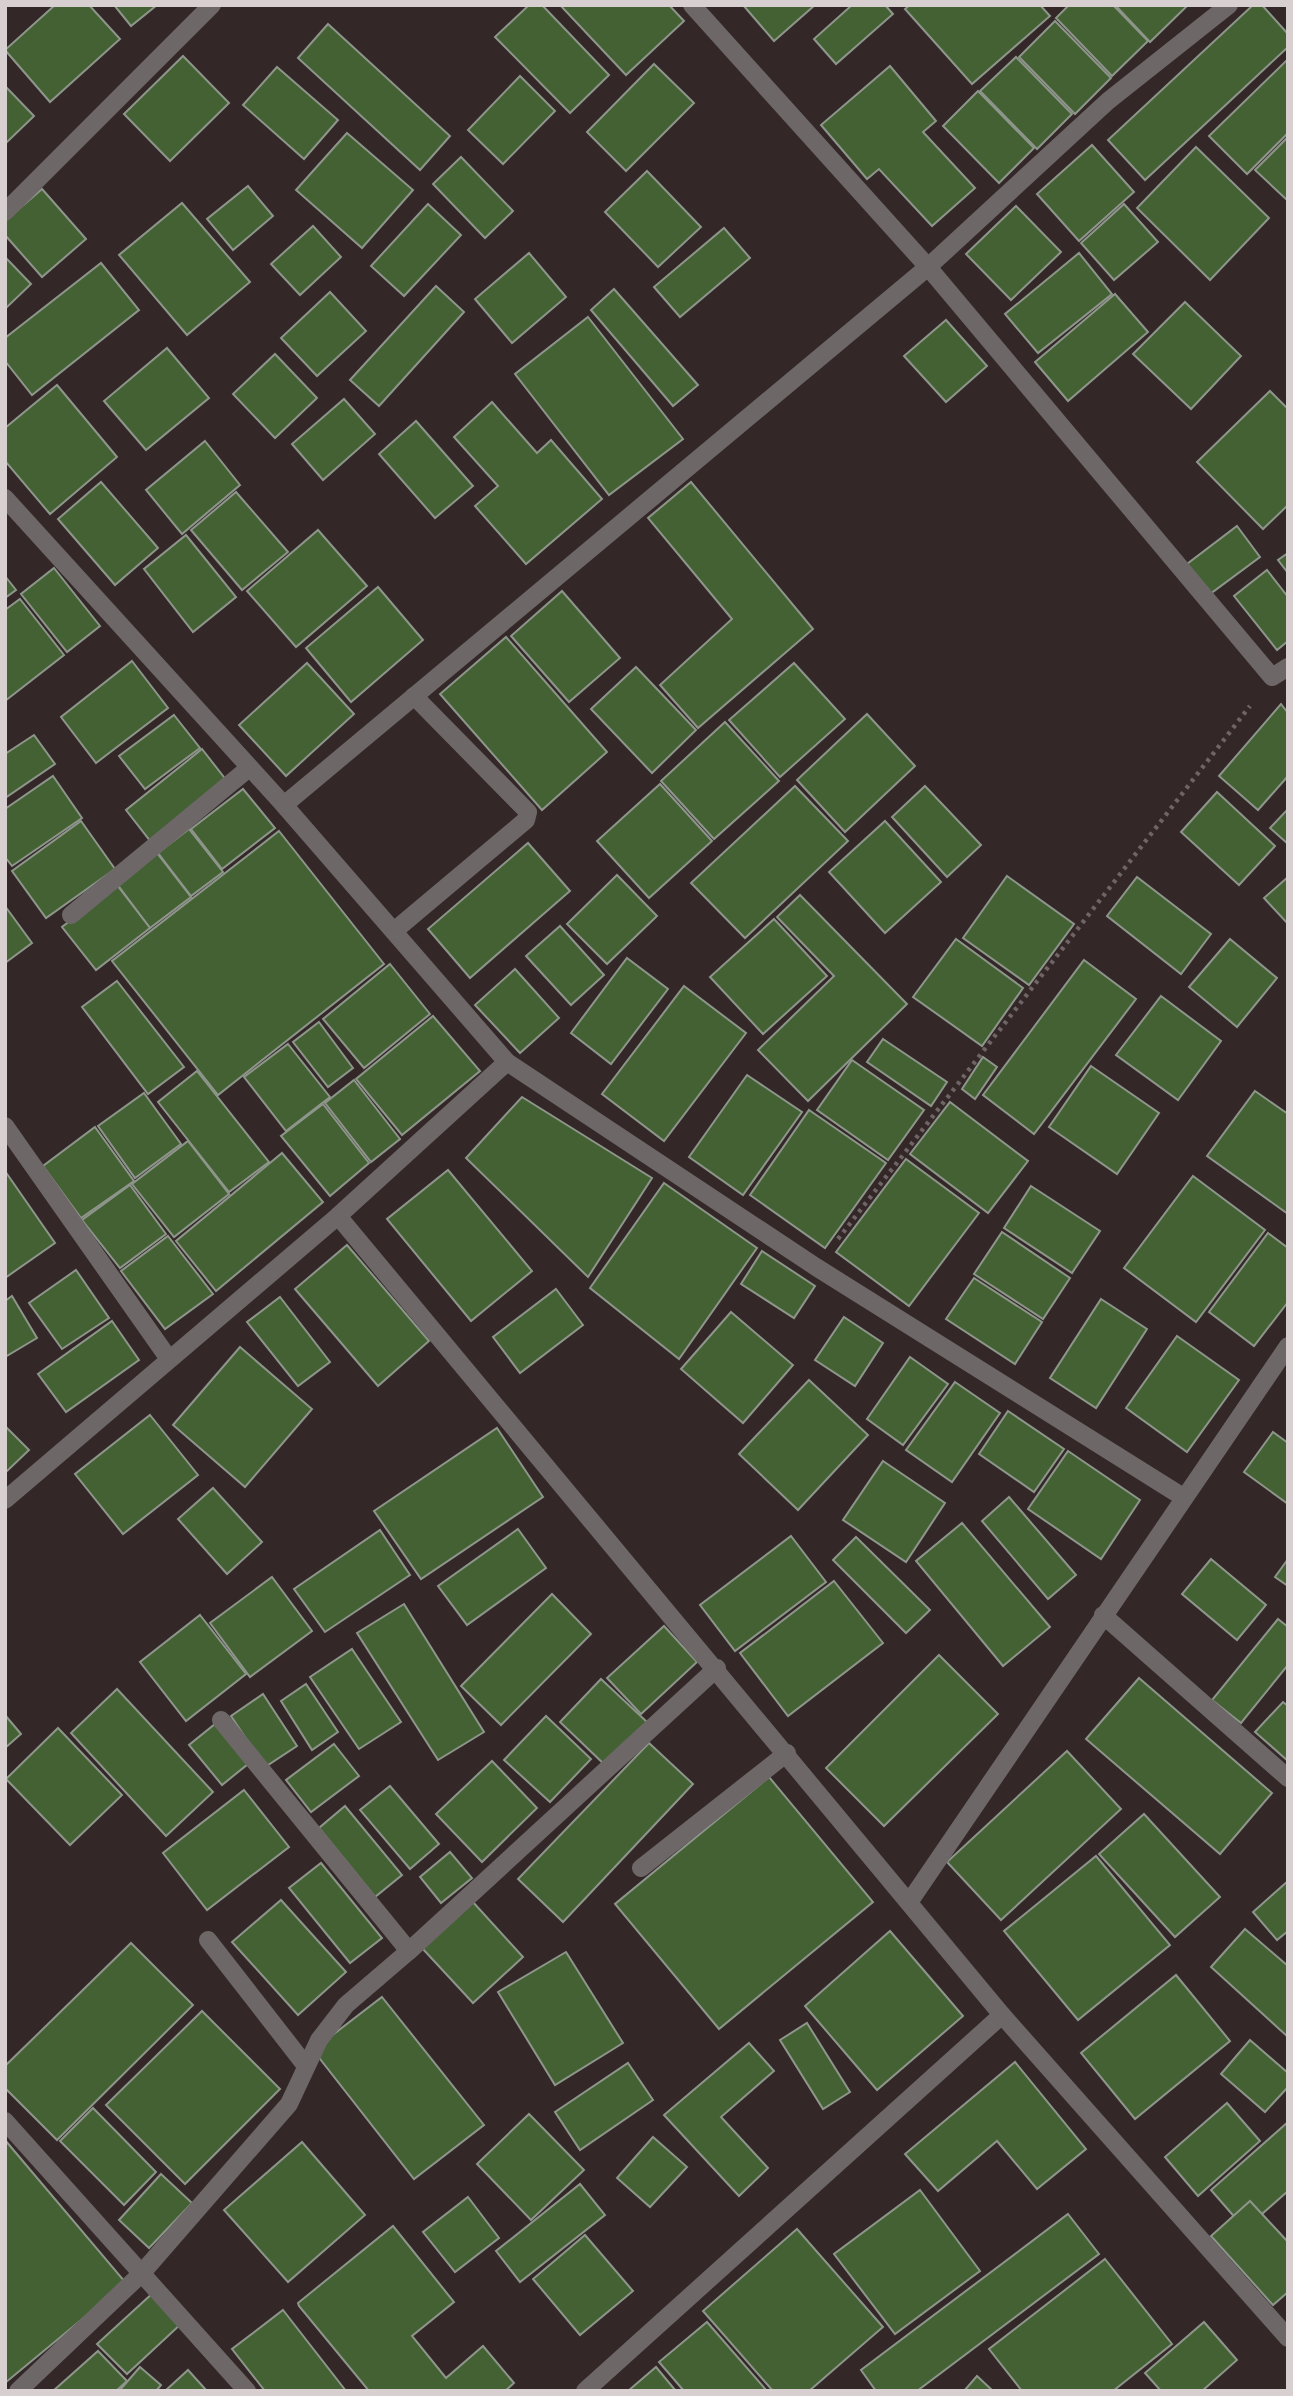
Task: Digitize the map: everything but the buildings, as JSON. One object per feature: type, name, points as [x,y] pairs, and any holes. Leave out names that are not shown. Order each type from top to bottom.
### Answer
[{"type":"street","points":[[5,212],[212,5]]},
{"type":"street","points":[[692,5],[929,267],[1272,677],[1288,667]]},
{"type":"street","points":[[284,804],[929,267],[1108,102],[1220,8]]},
{"type":"street","points":[[5,498],[284,804],[507,1062],[816,1267],[1183,1497]]},
{"type":"street","points":[[394,932],[526,820],[528,812],[414,696]]},
{"type":"street","points":[[71,915],[249,768]]},
{"type":"street","points":[[5,1500],[338,1216],[507,1062]]},
{"type":"street","points":[[5,1126],[169,1359]]},
{"type":"street","points":[[338,1216],[910,1901],[1002,2015],[1288,2338]]},
{"type":"street","points":[[910,1901],[1102,1615],[1288,1346]]},
{"type":"street","points":[[1102,1615],[1288,1778]]},
{"type":"street","points":[[18,2391],[141,2274],[289,2105],[306,2066],[332,2020],[716,1668]]},
{"type":"street","points":[[221,1720],[409,1951]]},
{"type":"street","points":[[641,1868],[787,1753]]},
{"type":"street","points":[[208,1940],[306,2066]]},
{"type":"street","points":[[585,2391],[1002,2015]]},
{"type":"street","points":[[5,2121],[247,2391]]},
{"type":"path","points":[[816,1267],[1272,677]]}]
